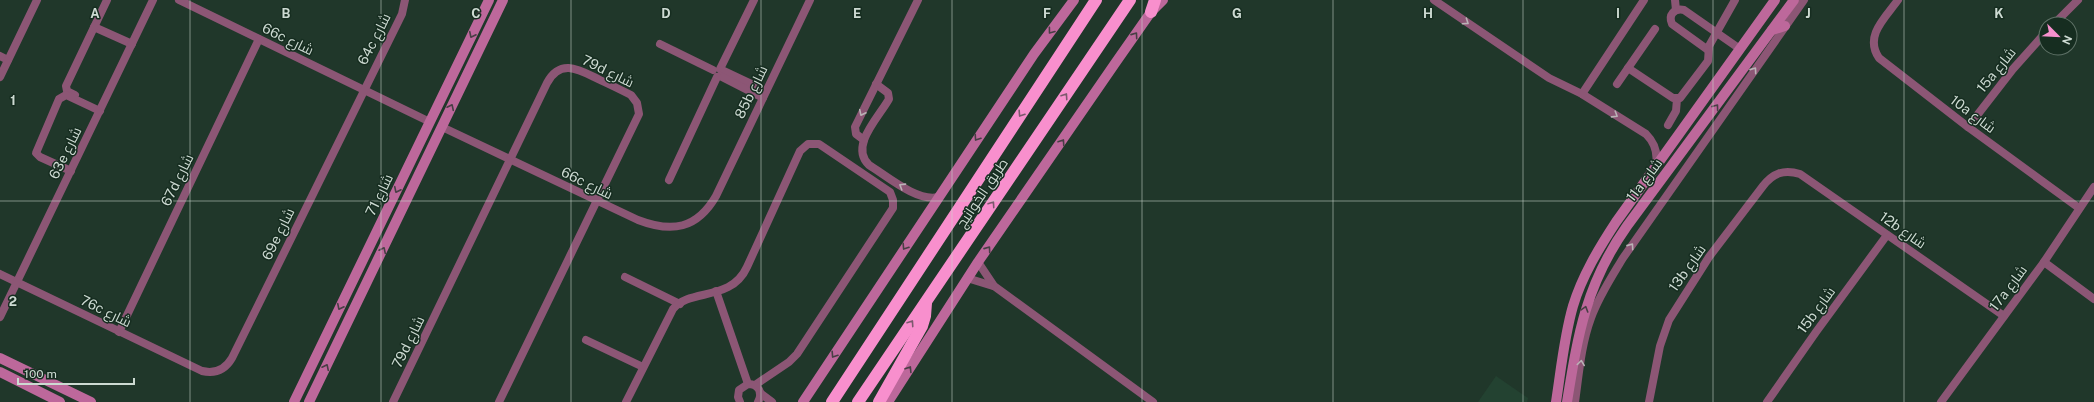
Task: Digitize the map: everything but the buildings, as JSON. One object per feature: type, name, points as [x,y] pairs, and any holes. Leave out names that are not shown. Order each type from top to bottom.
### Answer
[{"type":"highway","name":"طريق الخوانيج","points":[[832,402],[1096,0]]},
{"type":"highway","name":"طريق الخوانيج","points":[[858,402],[1130,0]]},
{"type":"highway","points":[[1151,12],[1155,0]]},
{"type":"highway","points":[[879,402],[922,326],[925,316],[926,301]]},
{"type":"street","points":[[0,77],[37,0]]},
{"type":"street","points":[[101,109],[69,92],[66,88],[107,0]]},
{"type":"street","name":"63e شارع","points":[[0,317],[153,0]]},
{"type":"street","name":"66c شارع","points":[[179,0],[430,122]]},
{"type":"street","name":"64c شارع","points":[[363,89],[402,14],[405,0]]},
{"type":"street","name":"شارع 71","points":[[294,402],[489,0]]},
{"type":"street","name":"شارع 71","points":[[309,402],[503,0]]},
{"type":"street","points":[[669,180],[718,72],[754,0]]},
{"type":"street","name":"85b شارع","points":[[716,196],[810,0]]},
{"type":"street","points":[[864,140],[856,134],[855,130],[918,0]]},
{"type":"street","points":[[803,402],[1034,54],[1074,0]]},
{"type":"street","points":[[888,402],[967,278],[1151,12],[1162,0]]},
{"type":"street","points":[[1434,0],[1553,81],[1582,94],[1649,137],[1656,150],[1656,166]]},
{"type":"street","points":[[1582,94],[1644,0]]},
{"type":"street","points":[[1675,0],[1676,10],[1670,18],[1672,24],[1708,50]]},
{"type":"street","points":[[1677,99],[1682,96],[1708,61],[1708,50],[1716,32],[1735,0]]},
{"type":"street","name":"11a شارع","points":[[1556,402],[1570,319],[1582,281],[1606,236],[1775,0]]},
{"type":"street","points":[[1703,124],[1700,120],[1701,112],[1772,15],[1778,0]]},
{"type":"street","name":"11a شارع","points":[[1567,402],[1577,340],[1592,288],[1605,261],[1618,238],[1794,0]]},
{"type":"street","name":"11a شارع","points":[[1575,402],[1586,335],[1592,314],[1604,288],[1622,258],[1804,0]]},
{"type":"street","name":"10a شارع","points":[[1898,0],[1874,34],[1873,46],[1879,58],[1968,127],[2079,208]]},
{"type":"street","points":[[2062,16],[2078,0]]},
{"type":"street","points":[[1676,10],[1684,10],[1740,49]]},
{"type":"street","points":[[1772,30],[1785,26]]},
{"type":"street","points":[[94,27],[132,44]]},
{"type":"street","points":[[1617,84],[1655,29]]},
{"type":"street","name":"67d شارع","points":[[119,332],[259,39]]},
{"type":"street","name":"15a شارع","points":[[1968,127],[2013,69],[2038,41]]},
{"type":"street","points":[[660,44],[764,95]]},
{"type":"street","points":[[0,56],[8,60]]},
{"type":"street","name":"79d شارع","points":[[393,402],[547,83],[555,72],[561,69],[574,68],[627,93],[637,103],[638,118],[499,402]]},
{"type":"street","points":[[1628,68],[1677,99]]},
{"type":"street","points":[[876,84],[888,93],[889,99],[864,140],[862,153],[869,165],[917,195],[928,199],[938,197]]},
{"type":"street","name":"69e شارع","points":[[202,371],[216,372],[223,369],[232,358],[363,89]]},
{"type":"street","points":[[71,171],[38,156],[36,152],[59,99],[66,95],[101,109]]},
{"type":"street","points":[[1668,125],[1676,111],[1677,99]]},
{"type":"street","points":[[417,180],[413,179],[411,175],[431,132],[430,122]]},
{"type":"street","name":"66c شارع","points":[[442,127],[597,202],[650,225],[664,228],[676,227],[700,217],[710,207],[716,196]]},
{"type":"street","points":[[1657,186],[1666,165],[1682,143],[1682,138],[1679,133]]},
{"type":"street","points":[[626,402],[671,312],[680,304],[731,286],[743,276],[800,151],[805,146],[812,143],[823,146],[892,196],[894,204],[891,212],[797,354],[789,362],[752,385],[739,390],[738,397],[740,402]]},
{"type":"street","name":"12b شارع","points":[[1785,171],[1800,174],[2004,316]]},
{"type":"street","name":"13b شارع","points":[[1649,402],[1660,346],[1676,308],[1710,258],[1767,180],[1778,173],[1785,171]]},
{"type":"street","name":"17a شارع","points":[[1941,402],[2044,262],[2094,187]]},
{"type":"street","name":"15b شارع","points":[[1767,402],[1887,236]]},
{"type":"street","points":[[978,262],[994,286]]},
{"type":"street","points":[[2044,262],[2094,299]]},
{"type":"street","name":"76c شارع","points":[[0,274],[202,371]]},
{"type":"street","points":[[625,277],[680,304]]},
{"type":"street","points":[[967,278],[994,286],[1154,402]]},
{"type":"street","points":[[716,292],[752,385],[761,399],[772,402]]},
{"type":"street","points":[[586,340],[643,367]]},
{"type":"street","points":[[0,358],[91,402]]},
{"type":"street","points":[[0,367],[18,374],[22,372],[21,368]]},
{"type":"street","points":[[0,372],[60,402],[64,397],[78,402]]},
{"type":"shaded area","points":[[1496,376],[1528,398],[1527,402],[1478,402]]}]
